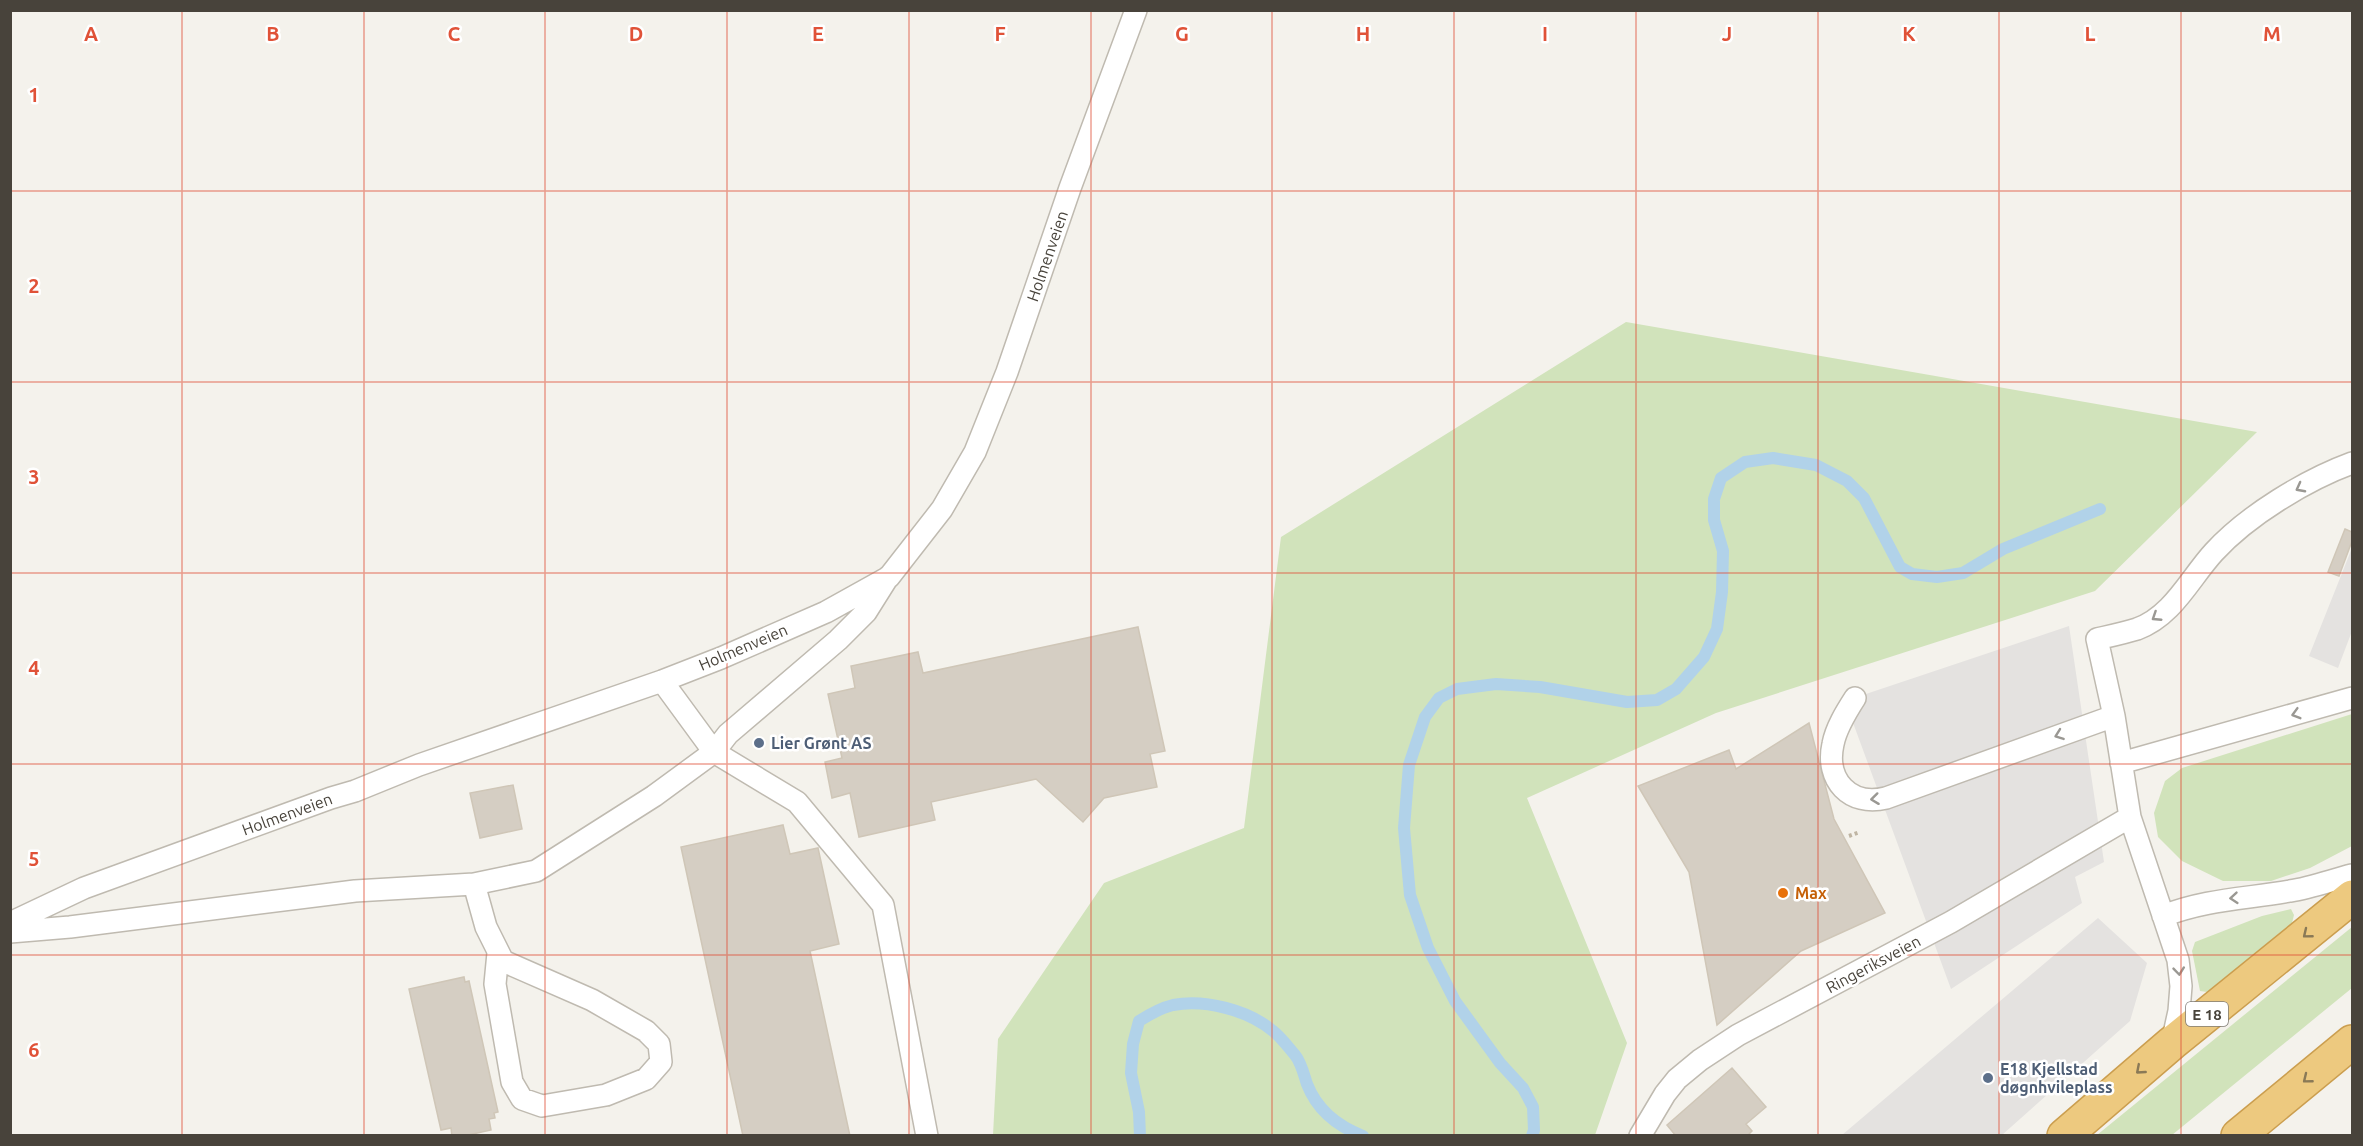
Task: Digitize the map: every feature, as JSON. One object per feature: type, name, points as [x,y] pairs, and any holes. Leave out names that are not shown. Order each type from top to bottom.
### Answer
[{"type":"highway","name":"E 18","points":[[2064,1136],[2172,1042],[2352,897]]},
{"type":"highway","points":[[2238,1136],[2352,1042]]},
{"type":"lane","name":"Holmenveien","points":[[10,923],[95,884],[355,791],[419,765],[662,681],[721,658],[826,612],[888,576],[942,509],[975,452],[1007,372],[1074,177],[1136,10]]},
{"type":"lane","points":[[2172,1042],[2179,1011],[2181,986],[2175,951],[2130,817],[2114,716],[2097,639],[2139,628],[2167,609],[2214,551],[2252,520],[2292,491],[2352,463]]},
{"type":"lane","points":[[10,932],[70,927],[356,891],[474,884],[536,871],[654,796],[714,752],[728,734],[838,640],[866,612],[888,576]]},
{"type":"lane","points":[[662,681],[714,752],[797,802],[883,905],[927,1136]]},
{"type":"lane","points":[[1855,698],[1833,741],[1832,766],[1842,787],[1864,800],[1886,798],[2114,716]]},
{"type":"lane","points":[[2121,763],[2352,698]]},
{"type":"lane","name":"Ringeriksveien","points":[[1640,1136],[1665,1094],[1677,1079],[1700,1060],[1738,1035],[1951,922],[2130,817]]},
{"type":"lane","points":[[2163,916],[2199,904],[2292,891],[2352,874]]},
{"type":"lane","points":[[474,884],[486,927],[503,961],[592,1000],[646,1031],[659,1044],[661,1062],[646,1079],[606,1095],[542,1106],[522,1099],[512,1082],[495,984],[498,953]]},
{"type":"green space","points":[[1626,322],[2257,432],[2095,591],[1716,713],[1527,798],[1627,1043],[1595,1135],[993,1135],[998,1039],[1104,883],[1244,828],[1281,537]]},
{"type":"green space","points":[[2352,714],[2352,846],[2310,868],[2271,881],[2223,881],[2182,861],[2158,837],[2154,813],[2165,781],[2182,768]]},
{"type":"green space","points":[[2291,909],[2294,915],[2292,923],[2207,992],[2200,991],[2192,951],[2195,942],[2262,916]]},
{"type":"green space","points":[[2352,927],[2352,988],[2172,1135],[2097,1135]]},
{"type":"shaded area","points":[[2352,548],[2352,631],[2338,668],[2309,656]]},
{"type":"shaded area","points":[[2069,626],[2104,862],[2075,877],[2082,903],[1951,989],[1845,701]]},
{"type":"shaded area","name":"E18 Kjellstad døgnhvileplass","points":[[2098,918],[2147,963],[2130,1021],[2002,1135],[1842,1135]]},
{"type":"building","points":[[2345,529],[2352,532],[2352,541],[2339,576],[2328,572]]},
{"type":"building","points":[[1138,627],[1165,751],[1150,754],[1157,787],[1104,798],[1083,822],[1036,779],[931,802],[935,820],[859,837],[850,793],[832,798],[825,762],[842,758],[828,694],[855,688],[851,666],[918,652],[923,673]]},
{"type":"building","name":"Max","points":[[1809,723],[1834,819],[1885,913],[1801,951],[1717,1025],[1689,872],[1638,786],[1729,750],[1736,769]]},
{"type":"building","points":[[513,785],[522,829],[480,838],[470,793]]},
{"type":"building","points":[[783,825],[790,854],[818,848],[839,944],[810,951],[850,1136],[743,1136],[681,847]]},
{"type":"building","points":[[464,977],[465,982],[469,981],[498,1112],[494,1113],[495,1118],[489,1119],[491,1130],[464,1136],[452,1136],[451,1128],[441,1130],[409,989]]},
{"type":"building","points":[[1732,1068],[1766,1107],[1746,1124],[1752,1131],[1747,1136],[1676,1136],[1667,1125]]},
{"type":"waterway","points":[[1532,1136],[1533,1107],[1523,1088],[1500,1063],[1455,1001],[1428,948],[1410,895],[1404,828],[1409,765],[1425,717],[1439,698],[1457,689],[1496,684],[1540,687],[1627,702],[1657,700],[1676,689],[1704,657],[1717,629],[1722,592],[1723,551],[1714,520],[1714,499],[1721,478],[1745,462],[1773,458],[1816,465],[1847,481],[1864,498],[1900,567],[1912,574],[1937,577],[1963,573],[2003,549],[2100,509]]},
{"type":"waterway","points":[[1140,1136],[1139,1112],[1131,1073],[1133,1044],[1139,1021],[1164,1008],[1185,1004],[1226,1008],[1251,1017],[1273,1031],[1297,1058],[1316,1102],[1336,1122],[1363,1136]]},
{"type":"place","name":"Lier Grønt AS","points":[[759,743]]},
{"type":"place","name":"Max","points":[[1783,893]]},
{"type":"place","name":"E18 Kjellstad døgnhvileplass","points":[[1988,1078]]}]
